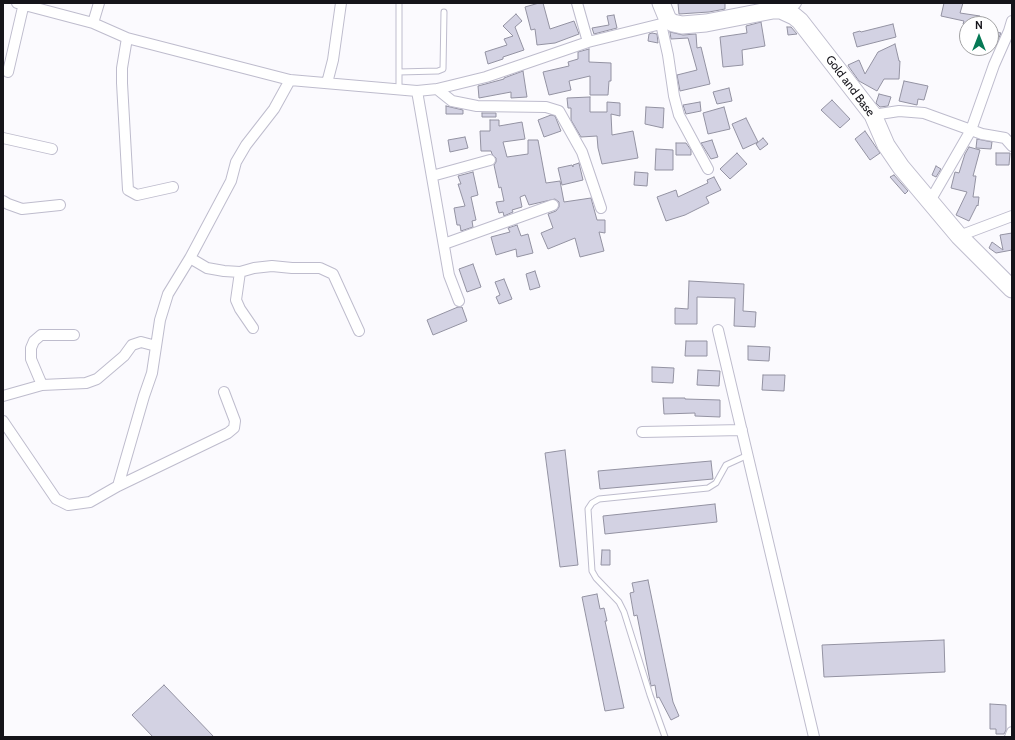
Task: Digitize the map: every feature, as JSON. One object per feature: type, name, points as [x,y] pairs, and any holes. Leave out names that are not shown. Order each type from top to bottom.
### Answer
[{"type":"main road","points":[[661,3],[664,22]]},
{"type":"main road","name":"Gold and Base","points":[[664,22],[688,24],[732,19],[773,10],[792,8],[800,21],[873,115],[886,146],[901,167],[959,236],[1012,289]]},
{"type":"street","points":[[92,23],[99,3]]},
{"type":"street","points":[[327,83],[333,60],[342,3]]},
{"type":"street","points":[[577,3],[588,42]]},
{"type":"street","points":[[8,72],[21,4],[92,23],[127,38],[290,80],[417,91],[437,89],[486,77],[588,42],[664,22],[674,96],[679,115],[708,170]]},
{"type":"street","points":[[930,201],[971,130],[994,65],[1011,28]]},
{"type":"street","points":[[127,38],[122,68],[122,83],[128,190],[137,195],[172,187]]},
{"type":"street","points":[[118,486],[152,373],[160,320],[168,294],[190,258],[231,181],[236,162],[246,145],[274,109],[290,80]]},
{"type":"street","points":[[437,89],[452,101],[477,106],[546,107],[559,111],[582,152],[602,208]]},
{"type":"street","points":[[417,91],[449,275],[459,301]]},
{"type":"street","points":[[873,115],[899,111],[924,113],[982,134],[1005,138],[1012,146]]},
{"type":"street","points":[[3,138],[52,149]]},
{"type":"street","points":[[432,176],[490,160]]},
{"type":"street","points":[[3,201],[22,209],[60,205]]},
{"type":"street","points":[[444,244],[553,204]]},
{"type":"street","points":[[959,236],[1012,216]]},
{"type":"street","points":[[190,258],[207,268],[224,271],[240,272],[254,268],[272,266],[320,268],[333,274],[359,331]]},
{"type":"street","points":[[240,272],[236,300],[240,309],[253,328]]},
{"type":"street","points":[[718,330],[814,737]]},
{"type":"street","points":[[42,385],[31,359],[30,348],[34,341],[41,335],[74,335]]},
{"type":"street","points":[[3,396],[42,385],[86,383],[97,379],[124,356],[132,345],[141,342],[156,346]]},
{"type":"street","points":[[3,421],[56,499],[68,505],[90,502],[118,486],[228,434],[234,428],[234,421],[224,392]]},
{"type":"street","points":[[642,432],[742,430]]},
{"type":"street","points":[[1010,737],[1012,732]]},
{"type":"lane","points":[[399,3],[399,89]]},
{"type":"lane","points":[[399,72],[438,71],[443,69],[444,12]]},
{"type":"lane","points":[[665,737],[624,612],[619,602],[596,578],[592,571],[588,509],[592,503],[599,499],[708,488],[716,483],[726,465],[748,455]]},
{"type":"building","points":[[543,3],[550,29],[574,21],[579,34],[555,43],[537,45],[535,29],[531,30],[525,7]]},
{"type":"building","points":[[678,3],[725,3],[725,9],[709,12],[679,14]]},
{"type":"building","points":[[944,3],[963,3],[960,13],[980,16],[959,16],[959,20],[941,16]]},
{"type":"building","points":[[516,14],[522,21],[515,27],[524,50],[488,64],[485,52],[507,45],[504,39],[513,36],[503,26]]},
{"type":"building","points":[[614,15],[617,28],[594,34],[592,28],[609,25],[607,16]]},
{"type":"building","points":[[761,22],[765,46],[742,50],[743,65],[723,67],[720,37],[747,33],[746,26]]},
{"type":"building","points":[[893,24],[896,37],[857,47],[853,33]]},
{"type":"building","points":[[787,27],[791,27],[797,34],[788,35]]},
{"type":"building","points":[[670,32],[683,35],[696,34],[697,48],[701,47],[710,84],[680,91],[677,75],[697,70],[688,38],[671,39]]},
{"type":"building","points":[[649,34],[657,34],[658,43],[648,41]]},
{"type":"building","points":[[895,44],[900,61],[899,79],[884,79],[877,91],[859,81],[848,65],[859,60],[865,74],[878,52]]},
{"type":"building","points":[[589,49],[589,62],[611,63],[611,81],[609,81],[608,95],[590,95],[590,76],[569,81],[571,90],[549,95],[543,72],[569,66],[568,62],[578,59],[578,52]]},
{"type":"building","points":[[523,71],[527,97],[511,98],[511,92],[479,98],[478,86],[504,79]]},
{"type":"building","points":[[904,81],[928,86],[924,100],[918,99],[917,105],[899,101]]},
{"type":"building","points":[[729,88],[732,101],[717,104],[713,92]]},
{"type":"building","points":[[879,94],[891,97],[888,106],[880,107],[876,103]]},
{"type":"building","points":[[590,97],[590,112],[607,112],[607,102],[620,103],[620,116],[611,114],[612,135],[633,131],[638,158],[602,164],[597,136],[581,137],[571,120],[571,108],[568,108],[567,98]]},
{"type":"building","points":[[832,100],[850,119],[840,128],[821,110]]},
{"type":"building","points":[[700,102],[701,111],[686,114],[683,105]]},
{"type":"building","points":[[446,106],[463,110],[463,114],[446,114]]},
{"type":"building","points":[[646,107],[664,108],[663,128],[645,124]]},
{"type":"building","points":[[724,107],[730,129],[708,134],[703,113]]},
{"type":"building","points":[[482,113],[496,113],[496,117],[482,117]]},
{"type":"building","points":[[551,115],[555,116],[561,131],[544,137],[538,120]]},
{"type":"building","points":[[746,118],[758,142],[743,149],[732,124]]},
{"type":"building","points":[[490,120],[499,120],[499,126],[522,122],[525,139],[503,142],[507,157],[528,154],[528,140],[538,140],[546,183],[560,181],[564,202],[591,198],[597,220],[605,220],[605,233],[599,232],[604,251],[580,257],[575,238],[548,249],[541,233],[553,228],[548,214],[556,211],[559,207],[559,202],[555,199],[529,205],[525,195],[520,197],[522,207],[512,210],[513,212],[504,216],[503,212],[499,213],[496,202],[504,201],[501,187],[499,188],[494,165],[496,158],[491,151],[481,151],[480,131],[490,131]]},
{"type":"building","points":[[865,131],[880,153],[870,160],[855,139]]},
{"type":"building","points":[[465,137],[468,148],[450,152],[448,140]]},
{"type":"building","points":[[763,138],[768,144],[760,150],[756,144]]},
{"type":"building","points":[[977,139],[992,142],[991,149],[976,148]]},
{"type":"building","points":[[712,140],[718,157],[711,159],[701,143]]},
{"type":"building","points":[[676,143],[686,143],[691,150],[691,155],[676,155]]},
{"type":"building","points":[[969,147],[980,150],[973,176],[976,176],[973,197],[979,197],[978,206],[977,205],[969,221],[956,215],[967,192],[951,188],[955,172],[959,173],[965,154]]},
{"type":"building","points":[[656,149],[673,150],[673,170],[655,170]]},
{"type":"building","points":[[737,153],[747,164],[730,179],[720,169]]},
{"type":"building","points":[[996,153],[1010,153],[1009,165],[996,165]]},
{"type":"building","points":[[579,163],[583,180],[562,185],[558,168],[572,165],[573,167],[573,165]]},
{"type":"building","points":[[936,166],[941,169],[936,177],[932,175]]},
{"type":"building","points":[[473,172],[478,195],[471,197],[476,220],[472,221],[473,227],[461,231],[460,225],[457,225],[454,208],[465,206],[458,184],[461,184],[458,176]]},
{"type":"building","points":[[635,172],[648,173],[647,186],[634,185]]},
{"type":"building","points":[[894,175],[908,191],[905,194],[890,177]]},
{"type":"building","points":[[714,177],[721,190],[706,197],[709,203],[685,215],[666,221],[657,197],[676,190],[678,197],[708,183],[707,180]]},
{"type":"building","points":[[517,225],[521,236],[528,234],[533,253],[517,257],[516,249],[496,255],[491,237],[510,232],[508,228]]},
{"type":"building","points":[[1012,233],[1012,250],[996,253],[989,248],[992,242],[1003,250],[1000,235]]},
{"type":"building","points":[[473,264],[481,287],[467,292],[459,269]]},
{"type":"building","points":[[535,271],[540,287],[530,290],[526,274]]},
{"type":"building","points":[[504,279],[512,299],[499,304],[496,297],[500,295],[495,282]]},
{"type":"building","points":[[689,281],[744,284],[743,311],[756,312],[755,327],[734,326],[735,298],[697,297],[697,324],[675,324],[675,308],[688,309]]},
{"type":"building","points":[[458,307],[462,307],[467,321],[433,335],[427,320]]},
{"type":"building","points":[[686,341],[707,341],[707,356],[685,356]]},
{"type":"building","points":[[748,346],[770,347],[769,361],[748,360]]},
{"type":"building","points":[[652,367],[674,368],[673,383],[652,382]]},
{"type":"building","points":[[698,370],[720,371],[719,386],[697,385]]},
{"type":"building","points":[[763,375],[785,375],[784,391],[762,390]]},
{"type":"building","points":[[663,398],[720,400],[720,417],[695,416],[695,413],[664,414]]},
{"type":"building","points":[[565,450],[578,565],[560,567],[545,453]]},
{"type":"building","points":[[711,461],[713,479],[600,489],[598,471]]},
{"type":"building","points":[[715,504],[717,522],[605,534],[603,516]]},
{"type":"building","points":[[602,550],[610,550],[610,565],[601,565]]},
{"type":"building","points":[[648,580],[673,702],[679,716],[671,720],[659,697],[657,698],[655,685],[651,686],[637,615],[634,616],[630,593],[634,592],[632,583]]},
{"type":"building","points":[[597,594],[600,609],[604,608],[607,621],[605,621],[624,708],[605,711],[582,597]]},
{"type":"building","points":[[944,640],[945,672],[824,677],[822,645]]},
{"type":"building","points":[[164,685],[214,737],[153,737],[132,715]]},
{"type":"building","points":[[990,704],[1006,705],[1006,730],[1004,734],[996,734],[996,729],[990,729]]}]
